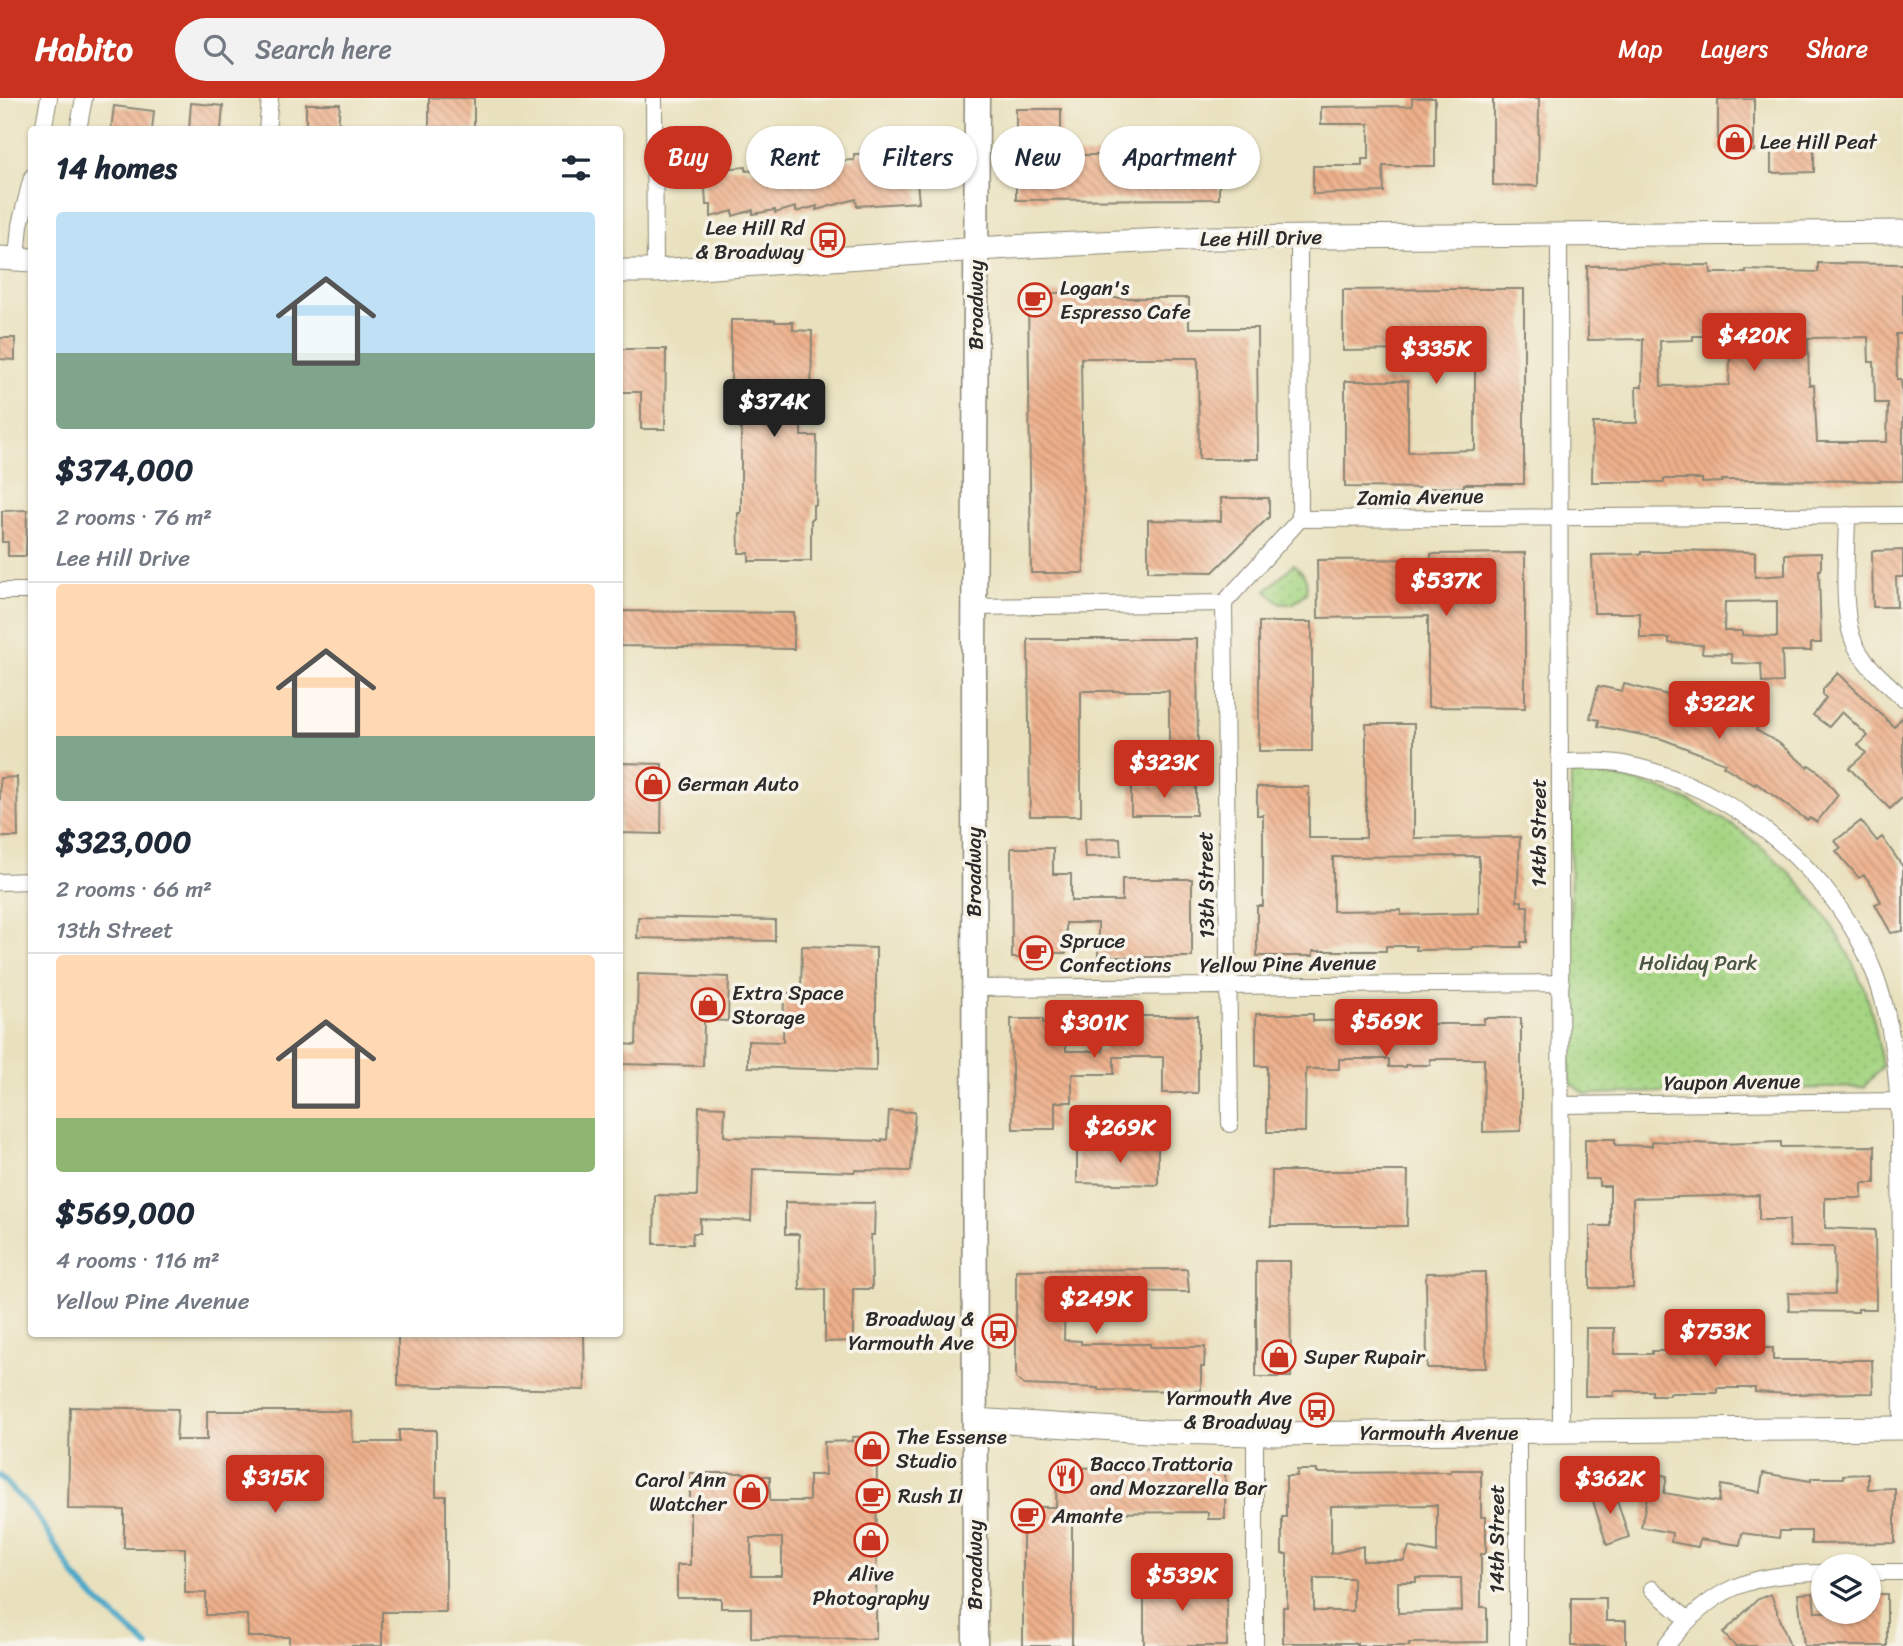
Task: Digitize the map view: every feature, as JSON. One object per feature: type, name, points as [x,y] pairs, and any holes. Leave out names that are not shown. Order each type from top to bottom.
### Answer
[{"type":"main road","name":"Broadway","points":[[975,1646],[977,98]]},
{"type":"street","points":[[44,126],[49,98]]},
{"type":"street","points":[[79,126],[84,98]]},
{"type":"street","points":[[267,126],[270,98]]},
{"type":"street","points":[[654,98],[655,271]]},
{"type":"street","points":[[16,259],[19,225],[28,192]]},
{"type":"street","name":"Lee Hill Drive","points":[[623,271],[976,249],[1211,238],[1903,232]]},
{"type":"street","name":"14th Street","points":[[1559,234],[1561,1432]]},
{"type":"street","points":[[975,607],[1224,604],[1300,519],[1300,237]]},
{"type":"street","points":[[1847,515],[1847,601],[1850,635],[1864,659],[1903,698]]},
{"type":"street","name":"Zamia Avenue","points":[[1300,519],[1903,515]]},
{"type":"street","points":[[0,591],[28,591]]},
{"type":"street","name":"13th Street","points":[[1224,604],[1230,1124]]},
{"type":"street","points":[[1560,762],[1622,764],[1682,782],[1747,818],[1799,862],[1844,916],[1871,965],[1890,1027],[1901,1101],[1903,1428]]},
{"type":"street","points":[[0,882],[28,881]]},
{"type":"street","name":"Yellow Pine Avenue","points":[[974,988],[1561,983]]},
{"type":"street","name":"Yaupon Avenue","points":[[1561,1105],[1901,1101]]},
{"type":"street","name":"Yarmouth Avenue","points":[[975,1420],[1163,1432],[1255,1434],[1903,1428]]},
{"type":"street","name":"14th Street","points":[[1518,1432],[1518,1646]]},
{"type":"street","points":[[1255,1434],[1255,1646]]},
{"type":"street","points":[[1881,1572],[1903,1572]]},
{"type":"street","points":[[1666,1646],[1688,1619],[1718,1595],[1756,1578],[1787,1573],[1811,1573]]},
{"type":"street","points":[[1652,1589],[1688,1619]]},
{"type":"green space","points":[[1294,564],[1305,577],[1306,593],[1293,604],[1281,604],[1266,591]]},
{"type":"green space","name":"Holiday Park","points":[[1571,773],[1617,777],[1661,789],[1703,808],[1743,832],[1778,862],[1810,896],[1837,934],[1858,974],[1874,1020],[1882,1067],[1864,1087],[1586,1094],[1570,1083]]},
{"type":"building","points":[[429,98],[474,98],[474,126],[429,126]]},
{"type":"building","points":[[1412,98],[1435,98],[1435,166],[1383,166],[1384,192],[1313,194],[1313,166],[1362,166],[1362,159],[1369,159],[1369,124],[1321,124],[1321,107],[1412,106]]},
{"type":"building","points":[[1493,98],[1539,98],[1538,186],[1493,185]]},
{"type":"building","points":[[1718,99],[1754,99],[1754,151],[1718,151]]},
{"type":"building","points":[[191,103],[223,106],[221,126],[189,126]]},
{"type":"building","points":[[306,104],[340,104],[338,126],[306,126]]},
{"type":"building","points":[[114,106],[154,111],[152,126],[112,126]]},
{"type":"building","points":[[1016,109],[1061,109],[1061,126],[1016,126]]},
{"type":"building","points":[[1771,142],[1814,143],[1814,172],[1771,173]]},
{"type":"building","points":[[854,154],[859,154],[859,189],[918,189],[919,202],[857,206],[856,199],[816,210],[817,206],[796,212],[796,207],[775,213],[775,210],[753,214],[753,210],[733,216],[733,211],[711,217],[711,205],[706,205],[705,189],[732,189],[732,168],[746,167],[746,189],[845,189],[845,160],[854,160]]},
{"type":"building","points":[[1085,155],[1099,155],[1099,189],[1219,189],[1219,199],[1016,200],[1016,189],[1085,189]]},
{"type":"building","points":[[1818,263],[1903,264],[1903,334],[1896,334],[1897,379],[1901,379],[1903,410],[1903,481],[1722,480],[1702,483],[1702,479],[1664,479],[1664,482],[1592,482],[1593,423],[1637,423],[1636,387],[1642,387],[1643,339],[1588,340],[1587,266],[1710,265],[1711,273],[1746,273],[1746,270],[1818,272]],"holes":[[[1693,336],[1731,336],[1729,385],[1661,386],[1660,341],[1693,340]],[[1868,337],[1869,362],[1874,362],[1875,403],[1888,403],[1887,442],[1817,442],[1814,385],[1809,385],[1808,338]]]},
{"type":"building","points":[[1524,289],[1524,484],[1464,484],[1464,487],[1432,488],[1345,487],[1345,381],[1408,381],[1408,452],[1475,450],[1475,349],[1343,351],[1343,290]]},
{"type":"building","points":[[1028,293],[1081,293],[1081,298],[1189,298],[1189,328],[1257,328],[1258,459],[1199,459],[1198,358],[1081,358],[1084,573],[1031,573]]},
{"type":"building","points":[[731,320],[793,322],[793,330],[812,331],[811,405],[801,404],[801,436],[817,436],[816,505],[813,505],[811,519],[811,561],[749,561],[749,553],[739,553],[741,427],[737,427],[737,381],[731,381]]},
{"type":"building","points":[[0,338],[15,338],[15,360],[0,359]]},
{"type":"building","points":[[623,349],[666,349],[665,429],[641,429],[641,392],[623,392]]},
{"type":"building","points":[[1221,498],[1269,498],[1269,517],[1213,572],[1148,571],[1148,520],[1221,521]]},
{"type":"building","points":[[27,510],[26,556],[8,556],[8,542],[2,542],[2,511]]},
{"type":"building","points":[[1903,550],[1903,577],[1896,577],[1897,607],[1873,607],[1872,551]]},
{"type":"building","points":[[1755,552],[1755,577],[1785,575],[1785,554],[1821,553],[1821,643],[1811,643],[1811,651],[1782,651],[1783,682],[1762,683],[1761,664],[1732,663],[1731,654],[1702,653],[1703,645],[1669,643],[1669,638],[1640,638],[1640,613],[1594,613],[1592,555]],"holes":[[[1777,601],[1777,637],[1724,631],[1725,602]]]},
{"type":"building","points":[[1525,553],[1525,708],[1428,707],[1428,616],[1318,618],[1317,560],[1431,559],[1431,554]]},
{"type":"building","points":[[623,611],[794,613],[794,649],[623,646]]},
{"type":"building","points":[[1259,622],[1312,622],[1312,751],[1259,751]]},
{"type":"building","points":[[1028,639],[1197,639],[1198,755],[1169,755],[1169,691],[1081,691],[1081,816],[1030,816]]},
{"type":"building","points":[[1838,673],[1894,727],[1903,716],[1903,797],[1890,809],[1849,768],[1866,753],[1858,745],[1868,736],[1842,712],[1829,727],[1813,715],[1826,698],[1823,689]]},
{"type":"building","points":[[1624,684],[1702,706],[1708,688],[1737,698],[1765,714],[1756,730],[1779,743],[1807,767],[1809,765],[1820,773],[1838,795],[1817,822],[1810,818],[1807,820],[1756,783],[1755,785],[1723,766],[1725,763],[1662,739],[1598,726],[1599,720],[1590,718],[1598,686],[1622,691]]},
{"type":"building","points":[[1366,724],[1414,724],[1414,838],[1520,837],[1517,901],[1522,901],[1522,906],[1528,906],[1527,942],[1521,942],[1521,947],[1416,950],[1416,946],[1386,946],[1386,951],[1313,951],[1313,956],[1257,956],[1257,906],[1263,906],[1263,815],[1257,815],[1257,787],[1309,787],[1309,838],[1366,838]],"holes":[[[1479,856],[1479,913],[1401,915],[1401,910],[1333,911],[1333,857]]]},
{"type":"building","points":[[623,763],[662,764],[661,834],[623,833]]},
{"type":"building","points":[[17,777],[18,837],[0,837],[0,778]]},
{"type":"building","points":[[1131,786],[1196,786],[1196,815],[1131,815]]},
{"type":"building","points":[[1861,821],[1877,841],[1882,837],[1903,867],[1903,931],[1891,933],[1875,904],[1881,902],[1873,886],[1864,875],[1859,878],[1836,851],[1841,848],[1835,841]]},
{"type":"building","points":[[1120,838],[1121,856],[1085,857],[1084,839]]},
{"type":"building","points":[[1011,848],[1053,848],[1053,874],[1071,874],[1071,901],[1122,901],[1122,879],[1192,879],[1192,957],[1098,957],[1098,923],[1066,923],[1066,953],[1044,953],[1044,958],[1012,958]]},
{"type":"building","points":[[638,917],[775,920],[775,941],[637,938]]},
{"type":"building","points":[[802,946],[876,948],[876,1071],[748,1067],[748,1041],[783,1042],[784,993],[801,993]]},
{"type":"building","points":[[638,974],[729,977],[728,1021],[704,1020],[703,1066],[623,1064],[623,1044],[636,1045]]},
{"type":"building","points":[[1256,1014],[1313,1014],[1313,1021],[1386,1020],[1386,1024],[1484,1024],[1484,1018],[1521,1018],[1521,1131],[1483,1132],[1484,1059],[1430,1059],[1430,1065],[1389,1067],[1389,1059],[1339,1059],[1339,1069],[1306,1069],[1305,1132],[1267,1132],[1267,1066],[1256,1066]]},
{"type":"building","points":[[1103,1016],[1198,1016],[1198,1093],[1163,1093],[1163,1057],[1114,1057],[1114,1074],[1072,1074],[1072,1102],[1055,1102],[1055,1129],[1013,1129],[1011,1019],[1043,1019],[1043,1023],[1066,1022],[1066,1051],[1103,1051]]},
{"type":"building","points":[[699,1106],[725,1107],[724,1136],[729,1137],[882,1141],[887,1140],[889,1111],[915,1112],[911,1171],[753,1169],[751,1221],[700,1219],[700,1233],[693,1233],[692,1244],[654,1244],[655,1195],[697,1196]]},
{"type":"building","points":[[1136,1139],[1158,1139],[1158,1185],[1077,1183],[1077,1148],[1136,1148]]},
{"type":"building","points":[[1585,1139],[1615,1139],[1615,1145],[1652,1146],[1652,1141],[1716,1144],[1781,1142],[1781,1147],[1875,1146],[1875,1183],[1862,1183],[1862,1198],[1825,1198],[1825,1228],[1875,1230],[1876,1309],[1858,1309],[1858,1312],[1789,1311],[1788,1293],[1835,1294],[1834,1247],[1790,1247],[1789,1220],[1759,1220],[1759,1195],[1633,1198],[1633,1288],[1590,1288],[1590,1226],[1610,1226],[1610,1186],[1599,1186],[1599,1179],[1585,1179]]},
{"type":"building","points":[[1272,1171],[1408,1171],[1407,1226],[1271,1226]]},
{"type":"building","points":[[785,1202],[875,1203],[874,1235],[871,1235],[872,1289],[853,1289],[853,1341],[825,1342],[825,1289],[800,1290],[799,1234],[785,1234]]},
{"type":"building","points":[[1256,1261],[1290,1261],[1291,1377],[1256,1377]]},
{"type":"building","points":[[1187,1269],[1189,1292],[1065,1291],[1064,1340],[1081,1341],[1081,1344],[1205,1347],[1204,1367],[1201,1367],[1201,1391],[1098,1390],[1024,1385],[1016,1378],[1016,1270]]},
{"type":"building","points":[[1485,1272],[1486,1368],[1427,1368],[1426,1273]]},
{"type":"building","points":[[1688,1325],[1717,1325],[1717,1351],[1773,1348],[1773,1360],[1872,1360],[1873,1393],[1790,1394],[1755,1392],[1755,1388],[1717,1388],[1717,1393],[1652,1395],[1652,1391],[1614,1391],[1614,1396],[1585,1396],[1586,1328],[1614,1328],[1614,1354],[1652,1354],[1652,1351],[1688,1351]]},
{"type":"building","points":[[398,1337],[584,1337],[585,1390],[398,1386]]},
{"type":"building","points":[[70,1407],[178,1409],[176,1440],[207,1440],[207,1411],[351,1411],[353,1442],[399,1442],[399,1430],[436,1430],[436,1496],[446,1496],[446,1612],[382,1612],[382,1646],[289,1646],[289,1637],[248,1637],[247,1615],[206,1615],[206,1593],[185,1593],[185,1548],[124,1548],[124,1510],[68,1509]]},
{"type":"building","points":[[877,1436],[876,1639],[751,1638],[751,1608],[721,1608],[721,1598],[677,1598],[677,1565],[690,1565],[690,1473],[770,1476],[770,1501],[809,1501],[809,1475],[825,1475],[824,1442],[852,1441],[852,1437]],"holes":[[[751,1538],[782,1538],[782,1576],[751,1576]]]},
{"type":"building","points":[[1057,1467],[1097,1468],[1097,1471],[1225,1470],[1225,1519],[1208,1519],[1208,1512],[1072,1513],[1072,1646],[1023,1646],[1023,1507],[1056,1507]]},
{"type":"building","points":[[1297,1470],[1317,1470],[1317,1473],[1481,1470],[1481,1517],[1486,1517],[1486,1554],[1481,1554],[1481,1607],[1487,1607],[1487,1642],[1409,1643],[1409,1646],[1283,1643],[1283,1607],[1287,1607],[1287,1554],[1282,1554],[1282,1517],[1286,1517],[1286,1476],[1297,1476]],"holes":[[[1437,1505],[1437,1553],[1409,1547],[1404,1561],[1363,1561],[1363,1546],[1331,1554],[1331,1506]],[[1314,1578],[1353,1578],[1353,1611],[1314,1611]],[[1416,1578],[1461,1578],[1462,1611],[1398,1613],[1398,1582],[1416,1582]]]},
{"type":"building","points":[[1652,1473],[1667,1476],[1664,1493],[1719,1502],[1721,1485],[1760,1492],[1763,1473],[1811,1481],[1811,1478],[1843,1478],[1843,1475],[1868,1474],[1868,1489],[1895,1488],[1895,1543],[1811,1544],[1811,1531],[1780,1531],[1779,1538],[1742,1533],[1740,1545],[1700,1539],[1698,1547],[1671,1542],[1672,1533],[1641,1527]]},
{"type":"building","points":[[1613,1488],[1629,1537],[1607,1545],[1591,1495]]},
{"type":"building","points":[[1168,1565],[1168,1589],[1227,1589],[1227,1646],[1144,1646],[1144,1567]]},
{"type":"building","points":[[1811,1593],[1811,1624],[1881,1624],[1881,1594],[1887,1594],[1887,1646],[1804,1646],[1798,1594]]},
{"type":"building","points":[[1771,1594],[1790,1646],[1735,1646],[1723,1633],[1758,1599]]},
{"type":"building","points":[[1571,1598],[1606,1598],[1606,1621],[1626,1621],[1626,1646],[1571,1646]]},
{"type":"waterway","points":[[0,1476],[37,1516],[75,1577],[94,1598],[148,1646]]},
{"type":"place","name":"Lee Hill Peat","points":[[1735,142]]},
{"type":"place","name":"Lee Hill Rd & Broadway","points":[[828,240]]},
{"type":"place","name":"Logan's Espresso Cafe","points":[[1035,300]]},
{"type":"place","name":"German Auto","points":[[653,784]]},
{"type":"place","name":"Spruce Confections","points":[[1036,953]]},
{"type":"place","name":"Extra Space Storage","points":[[708,1005]]},
{"type":"place","name":"Broadway & Yarmouth Ave","points":[[999,1331]]},
{"type":"place","name":"Super Rupair","points":[[1279,1357]]},
{"type":"place","name":"Yarmouth Ave & Broadway","points":[[1317,1410]]},
{"type":"place","name":"The Essense Studio","points":[[872,1449]]},
{"type":"place","name":"Bacco Trattoria and Mozzarella Bar","points":[[1066,1476]]},
{"type":"place","name":"Carol Ann Watcher","points":[[751,1492]]},
{"type":"place","name":"Rush II","points":[[873,1496]]},
{"type":"place","name":"Amante","points":[[1028,1516]]},
{"type":"place","name":"Alive Photography","points":[[871,1540]]}]
